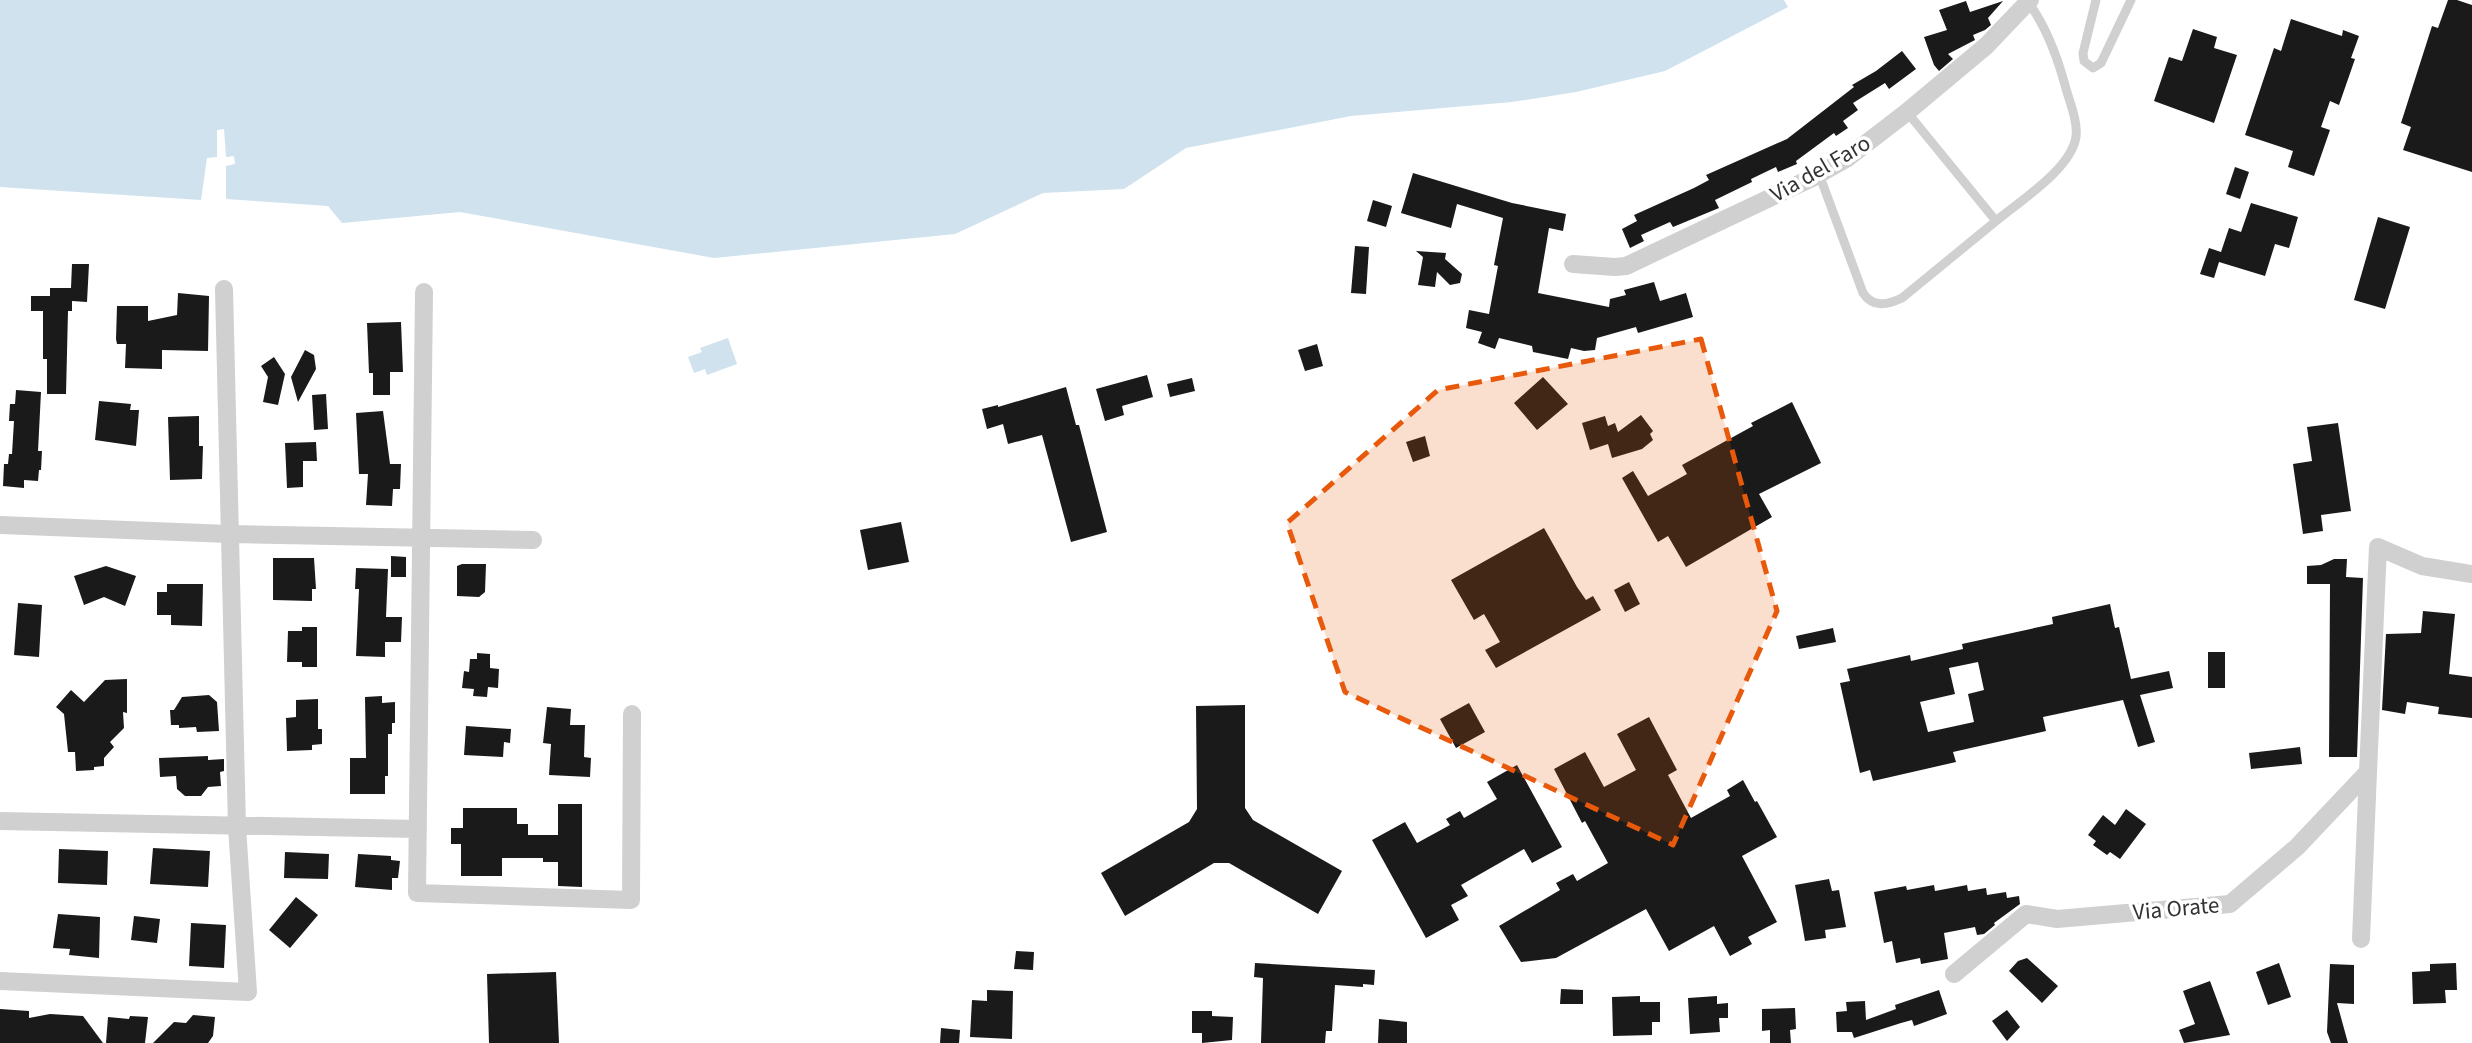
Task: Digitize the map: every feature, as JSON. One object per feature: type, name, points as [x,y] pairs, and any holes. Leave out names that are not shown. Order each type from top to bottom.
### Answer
[{"type":"street","name":"Via del Faro","points":[[1573,264],[1626,266],[1846,159],[1986,46],[2029,1]]},
{"type":"street","points":[[0,981],[248,992],[237,827],[224,289]]},
{"type":"street","points":[[424,292],[417,893],[631,900],[632,714]]},
{"type":"street","points":[[0,525],[229,534],[533,540]]},
{"type":"street","points":[[2361,939],[2378,547],[2422,566],[2472,574]]},
{"type":"street","name":"Via Orate","points":[[1954,974],[2026,914],[2057,919],[2230,904],[2297,847],[2368,772]]},
{"type":"street","points":[[0,821],[418,829]]},
{"type":"lane","points":[[2096,0],[2083,53],[2084,61],[2094,68],[2102,60],[2131,0]]},
{"type":"lane","points":[[1819,174],[1868,301],[1874,304],[1893,303],[1902,298],[2054,173],[2071,149],[2076,135],[2072,112],[2052,44],[2029,1]]},
{"type":"lane","points":[[1907,112],[1996,221]]},
{"type":"highlighted area","points":[[1701,339],[1777,611],[1673,845],[1345,692],[1287,523],[1438,390]]},
{"type":"water","points":[[0,0],[1784,0],[1788,7],[1665,71],[1576,92],[1512,102],[1351,116],[1186,148],[1124,189],[1043,193],[955,234],[714,258],[460,212],[342,223],[328,206],[226,199],[226,166],[235,164],[234,156],[226,157],[224,129],[217,130],[217,157],[207,158],[201,200],[0,187]]},
{"type":"water","points":[[728,338],[737,364],[707,375],[705,369],[694,373],[688,357],[702,352],[700,348]]},
{"type":"building","points":[[2448,0],[2472,5],[2472,172],[2403,150],[2411,127],[2401,123],[2432,26],[2438,28]]},
{"type":"building","points":[[1966,1],[1970,12],[2003,1],[1988,18],[1991,25],[1973,35],[1975,40],[1948,54],[1953,59],[1939,71],[1934,65],[1924,37],[1947,30],[1939,10]]},
{"type":"building","points":[[2291,19],[2342,36],[2343,30],[2359,36],[2351,58],[2355,59],[2339,105],[2330,101],[2321,127],[2330,130],[2314,176],[2288,167],[2293,151],[2245,135],[2274,48],[2281,51]]},
{"type":"building","points":[[2193,29],[2217,37],[2214,48],[2237,55],[2214,123],[2154,101],[2169,57],[2182,61]]},
{"type":"building","points":[[1902,51],[1916,69],[1889,89],[1885,83],[1853,103],[1858,110],[1843,121],[1848,128],[1836,136],[1834,133],[1796,161],[1797,164],[1778,172],[1776,167],[1715,200],[1719,208],[1673,227],[1670,222],[1641,235],[1644,241],[1630,248],[1622,229],[1637,221],[1634,215],[1709,180],[1706,175],[1787,139],[1854,87],[1852,85]]},
{"type":"building","points":[[2235,167],[2249,172],[2240,199],[2226,194]]},
{"type":"building","points":[[1413,173],[1512,203],[1566,214],[1563,231],[1549,228],[1538,293],[1609,307],[1610,299],[1626,295],[1624,290],[1654,282],[1660,301],[1686,293],[1693,317],[1638,333],[1636,327],[1597,338],[1595,350],[1571,348],[1568,359],[1533,352],[1532,346],[1499,338],[1495,349],[1478,343],[1482,332],[1466,328],[1469,310],[1489,314],[1498,266],[1494,265],[1503,218],[1457,204],[1451,228],[1401,213]]},
{"type":"building","points":[[1373,200],[1392,206],[1386,227],[1367,221]]},
{"type":"building","points":[[2251,203],[2298,217],[2289,248],[2275,244],[2265,276],[2219,262],[2214,278],[2200,274],[2209,248],[2221,252],[2229,228],[2241,232]]},
{"type":"building","points":[[2378,217],[2410,227],[2385,309],[2354,300]]},
{"type":"building","points":[[1355,246],[1369,247],[1366,294],[1351,293]]},
{"type":"building","points":[[1416,251],[1446,253],[1445,259],[1462,274],[1460,283],[1450,285],[1437,272],[1435,287],[1418,285],[1423,257]]},
{"type":"building","points":[[72,264],[89,264],[87,302],[72,301],[72,311],[68,311],[66,394],[47,394],[47,359],[43,359],[43,311],[31,311],[31,296],[50,296],[50,288],[71,288]]},
{"type":"building","points":[[178,293],[209,296],[208,351],[162,350],[162,369],[125,368],[126,344],[117,344],[116,339],[117,306],[148,306],[148,321],[177,315]]},
{"type":"building","points":[[401,322],[403,372],[390,372],[390,395],[373,395],[373,373],[369,373],[367,323]]},
{"type":"building","points":[[1317,344],[1323,366],[1305,371],[1298,350]]},
{"type":"building","points":[[305,350],[314,355],[316,369],[298,402],[291,377]]},
{"type":"building","points":[[274,357],[285,374],[278,405],[263,402],[268,377],[261,366]]},
{"type":"building","points":[[1147,375],[1153,397],[1122,406],[1124,415],[1105,421],[1096,389]]},
{"type":"building","points":[[1543,377],[1568,404],[1537,430],[1514,403]]},
{"type":"building","points":[[1192,378],[1195,391],[1170,397],[1167,384]]},
{"type":"building","points":[[1066,387],[1076,425],[1079,425],[1107,532],[1071,542],[1042,435],[1008,444],[1003,424],[987,429],[982,409],[998,407]]},
{"type":"building","points":[[16,390],[41,392],[38,451],[42,451],[41,470],[38,481],[24,480],[24,488],[3,486],[4,464],[8,464],[9,454],[12,454],[14,421],[9,421],[10,404],[15,404]]},
{"type":"building","points":[[326,394],[328,429],[314,430],[312,395]]},
{"type":"building","points":[[99,401],[131,404],[130,410],[139,410],[136,446],[95,440]]},
{"type":"building","points":[[1792,402],[1821,463],[1759,494],[1772,517],[1686,567],[1668,536],[1658,542],[1622,478],[1633,471],[1648,496],[1687,474],[1682,465],[1753,426],[1751,423]]},
{"type":"building","points":[[383,411],[390,464],[401,464],[400,489],[393,489],[392,506],[366,505],[368,474],[359,474],[356,413]]},
{"type":"building","points":[[1641,415],[1653,431],[1650,434],[1653,440],[1642,449],[1612,458],[1608,444],[1590,450],[1582,423],[1605,416],[1608,426],[1615,423],[1618,432]]},
{"type":"building","points":[[199,416],[199,446],[203,446],[202,479],[170,480],[168,417]]},
{"type":"building","points":[[2338,423],[2351,511],[2321,515],[2323,531],[2303,534],[2293,464],[2312,461],[2307,427]]},
{"type":"building","points":[[1425,436],[1430,456],[1413,462],[1406,442]]},
{"type":"building","points":[[316,442],[317,461],[303,461],[303,487],[287,488],[285,443]]},
{"type":"building","points":[[901,522],[909,562],[868,570],[860,530]]},
{"type":"building","points":[[1544,528],[1586,600],[1593,596],[1601,610],[1496,668],[1485,650],[1500,642],[1484,614],[1474,620],[1451,580]]},
{"type":"building","points":[[391,556],[406,557],[406,577],[391,577]]},
{"type":"building","points":[[273,558],[314,558],[316,589],[312,589],[312,601],[273,600]]},
{"type":"building","points":[[2334,559],[2347,559],[2346,577],[2363,578],[2357,757],[2329,757],[2330,584],[2307,584],[2307,566],[2321,565]]},
{"type":"building","points":[[486,564],[485,592],[479,597],[457,596],[457,566]]},
{"type":"building","points":[[106,566],[136,576],[125,606],[104,597],[84,605],[74,576]]},
{"type":"building","points":[[356,568],[388,569],[386,617],[402,617],[401,642],[385,642],[385,657],[356,656],[359,589],[355,589]]},
{"type":"building","points":[[1629,582],[1640,604],[1625,612],[1614,590]]},
{"type":"building","points":[[167,584],[203,584],[202,626],[171,625],[171,615],[157,615],[157,592],[167,592]]},
{"type":"building","points":[[18,603],[42,605],[39,657],[14,655]]},
{"type":"building","points":[[2110,604],[2115,628],[2119,627],[2131,679],[2169,671],[2173,688],[2140,695],[2155,742],[2138,747],[2123,700],[2043,717],[2046,731],[1953,752],[1956,762],[1873,781],[1870,770],[1860,773],[1840,683],[1850,681],[1847,669],[1910,655],[1911,661],[1963,649],[1962,644],[2053,624],[2052,617]],"holes":[[[1978,662],[1984,690],[1968,694],[1974,722],[1928,732],[1920,702],[1955,694],[1949,668]]]},
{"type":"building","points":[[2423,611],[2455,614],[2449,674],[2472,677],[2472,718],[2438,714],[2439,707],[2407,702],[2405,714],[2382,710],[2386,634],[2421,633]]},
{"type":"building","points":[[302,627],[317,627],[317,667],[302,667],[302,662],[287,662],[288,631],[302,631]]},
{"type":"building","points":[[1833,628],[1836,642],[1799,649],[1796,636]]},
{"type":"building","points":[[2208,652],[2225,652],[2225,688],[2208,688]]},
{"type":"building","points":[[477,653],[490,654],[490,668],[499,669],[498,688],[488,687],[487,697],[473,696],[474,689],[462,688],[464,671],[469,672],[470,659],[477,659]]},
{"type":"building","points":[[127,679],[124,728],[110,742],[114,747],[104,758],[104,766],[94,767],[94,770],[76,771],[75,752],[68,752],[64,714],[56,707],[71,690],[84,702],[105,680]]},
{"type":"building","points":[[209,695],[217,702],[219,731],[197,732],[196,727],[179,728],[179,725],[171,725],[170,710],[174,710],[182,697]]},
{"type":"building","points":[[382,696],[382,703],[395,702],[395,723],[392,723],[392,734],[388,734],[385,794],[350,794],[350,758],[366,758],[365,697]]},
{"type":"building","points":[[318,699],[318,729],[322,729],[322,744],[312,745],[312,750],[287,751],[286,718],[296,717],[296,700]]},
{"type":"building","points":[[1469,703],[1485,732],[1456,748],[1440,719]]},
{"type":"building","points":[[1245,705],[1245,808],[1253,820],[1342,871],[1318,914],[1229,863],[1214,863],[1125,916],[1101,873],[1189,822],[1197,809],[1196,706]]},
{"type":"building","points":[[547,707],[571,709],[570,725],[585,725],[584,757],[591,758],[590,777],[549,775],[551,744],[543,743]]},
{"type":"building","points":[[1649,717],[1677,770],[1668,775],[1691,818],[1730,796],[1727,790],[1743,780],[1755,802],[1757,801],[1777,837],[1742,856],[1777,922],[1748,937],[1752,944],[1730,956],[1714,926],[1669,951],[1646,909],[1556,958],[1521,962],[1499,926],[1560,890],[1556,883],[1573,874],[1577,881],[1608,863],[1585,821],[1582,823],[1554,769],[1585,752],[1604,787],[1636,770],[1617,734]]},
{"type":"building","points":[[466,726],[511,729],[510,743],[504,742],[503,757],[464,755]]},
{"type":"building","points":[[2300,747],[2302,764],[2251,769],[2249,753]]},
{"type":"building","points":[[208,756],[208,760],[224,759],[224,771],[220,772],[221,786],[208,787],[201,796],[185,796],[177,789],[176,776],[160,777],[159,758]]},
{"type":"building","points":[[1517,765],[1562,847],[1532,863],[1524,849],[1461,885],[1468,896],[1451,905],[1459,920],[1426,938],[1372,840],[1405,822],[1417,843],[1450,825],[1446,819],[1460,811],[1464,818],[1497,799],[1487,782]]},
{"type":"building","points":[[558,804],[582,804],[582,887],[558,886],[558,862],[543,862],[543,858],[502,858],[502,876],[461,876],[461,844],[451,844],[451,828],[463,828],[463,808],[517,808],[517,824],[528,824],[528,835],[558,835]]},
{"type":"building","points":[[2126,809],[2146,824],[2120,859],[2110,852],[2107,855],[2093,845],[2096,841],[2088,835],[2103,815],[2115,825]]},
{"type":"building","points":[[153,848],[210,851],[208,887],[150,884]]},
{"type":"building","points":[[59,849],[108,851],[107,885],[58,883]]},
{"type":"building","points":[[285,852],[329,854],[328,879],[284,878]]},
{"type":"building","points":[[358,854],[391,856],[391,860],[400,861],[398,878],[392,878],[392,890],[355,887]]},
{"type":"building","points":[[1829,879],[1832,891],[1839,890],[1846,927],[1825,930],[1826,938],[1805,941],[1795,885]]},
{"type":"building","points":[[1934,885],[1935,891],[1967,885],[1968,891],[1986,888],[1987,895],[2006,892],[2007,898],[2019,896],[2020,904],[1984,934],[1977,935],[1975,927],[1944,933],[1948,959],[1921,964],[1920,958],[1896,963],[1892,941],[1884,943],[1874,892],[1906,886],[1907,890]]},
{"type":"building","points":[[296,897],[318,915],[290,948],[269,930]]},
{"type":"building","points":[[58,914],[100,917],[99,958],[69,955],[70,949],[53,948]]},
{"type":"building","points":[[134,916],[160,919],[157,943],[131,940]]},
{"type":"building","points":[[191,923],[226,925],[224,968],[189,966]]},
{"type":"building","points":[[1016,951],[1034,952],[1033,970],[1014,969]]},
{"type":"building","points":[[2027,958],[2058,986],[2042,1003],[2009,971],[2018,961]]},
{"type":"building","points":[[1255,963],[1375,970],[1374,985],[1335,985],[1332,1031],[1326,1031],[1325,1043],[1261,1043],[1263,978],[1254,977]]},
{"type":"building","points":[[2279,963],[2291,997],[2268,1005],[2256,972]]},
{"type":"building","points":[[2456,963],[2457,990],[2445,990],[2446,1003],[2413,1004],[2412,972],[2430,971],[2430,964]]},
{"type":"building","points":[[2330,964],[2354,965],[2354,1004],[2337,1003],[2348,1043],[2331,1043],[2327,1032]]},
{"type":"building","points":[[556,972],[559,1043],[489,1043],[487,974]]},
{"type":"building","points":[[2210,981],[2230,1035],[2184,1043],[2179,1030],[2195,1024],[2183,991]]},
{"type":"building","points":[[1561,989],[1583,990],[1583,1004],[1560,1004]]},
{"type":"building","points":[[987,990],[1013,991],[1012,1039],[970,1037],[972,1000],[987,1001]]},
{"type":"building","points":[[1939,990],[1947,1014],[1914,1026],[1912,1020],[1854,1038],[1852,1032],[1837,1032],[1836,1012],[1847,1011],[1846,1002],[1865,1001],[1866,1020],[1896,1009],[1895,1005]]},
{"type":"building","points":[[1640,996],[1640,1002],[1660,1002],[1660,1022],[1652,1022],[1652,1035],[1613,1036],[1612,997]]},
{"type":"building","points":[[1717,996],[1717,1004],[1728,1003],[1728,1018],[1719,1018],[1720,1032],[1690,1034],[1688,998]]},
{"type":"building","points":[[1795,1008],[1796,1029],[1790,1030],[1791,1043],[1770,1043],[1770,1030],[1762,1031],[1762,1009]]},
{"type":"building","points":[[0,1009],[29,1011],[29,1018],[50,1014],[83,1016],[103,1043],[0,1043]]},
{"type":"building","points":[[2007,1010],[2020,1027],[2007,1041],[1992,1021]]},
{"type":"building","points":[[1192,1011],[1212,1011],[1212,1016],[1233,1017],[1232,1040],[1202,1043],[1202,1033],[1192,1033]]},
{"type":"building","points":[[193,1015],[215,1017],[213,1036],[208,1043],[153,1043],[174,1022],[186,1023]]},
{"type":"building","points":[[130,1016],[148,1017],[145,1043],[106,1043],[108,1017],[129,1019]]},
{"type":"building","points":[[1379,1019],[1407,1022],[1407,1043],[1378,1043]]},
{"type":"building","points":[[941,1028],[960,1030],[959,1043],[940,1043]]}]
